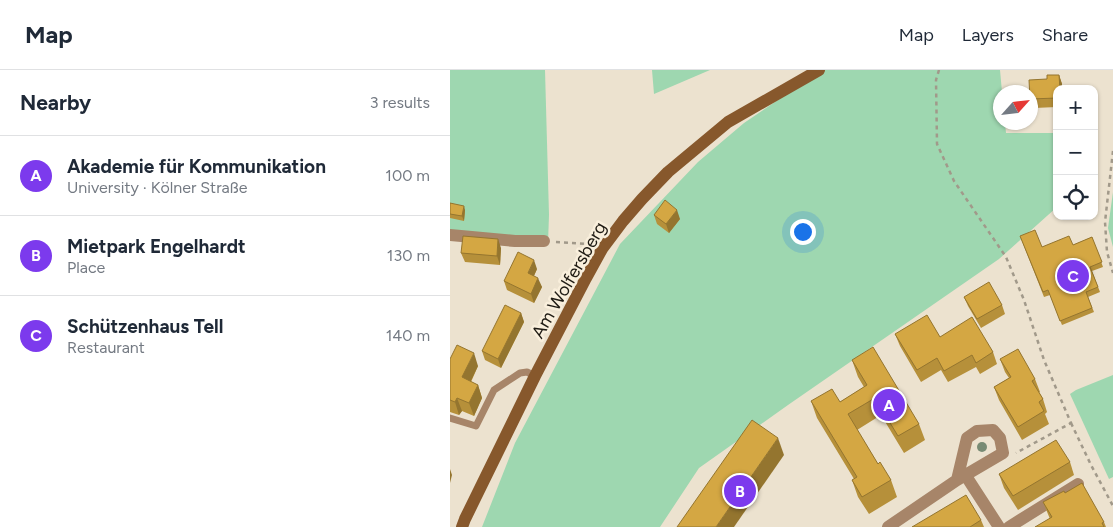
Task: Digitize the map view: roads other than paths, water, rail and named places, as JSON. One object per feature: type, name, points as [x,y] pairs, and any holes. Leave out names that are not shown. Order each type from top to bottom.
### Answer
[{"type":"main road","name":"Am Wolfersberg","points":[[462,527],[535,376],[602,249],[642,199],[668,172],[728,122],[819,70]]},
{"type":"street","points":[[450,235],[515,241],[544,241]]},
{"type":"street","points":[[888,527],[962,478],[1003,453],[1000,438],[993,430],[977,431],[967,438],[962,478],[999,527]]},
{"type":"street","points":[[1009,527],[1078,484]]},
{"type":"lane","points":[[450,418],[476,426],[494,390],[520,373],[527,372],[535,376]]},
{"type":"place","name":"Schützenhaus Tell","points":[[1073,276]]},
{"type":"place","name":"Akademie für Kommunikation","points":[[889,405]]},
{"type":"place","name":"Mietpark Engelhardt","points":[[740,491]]}]
